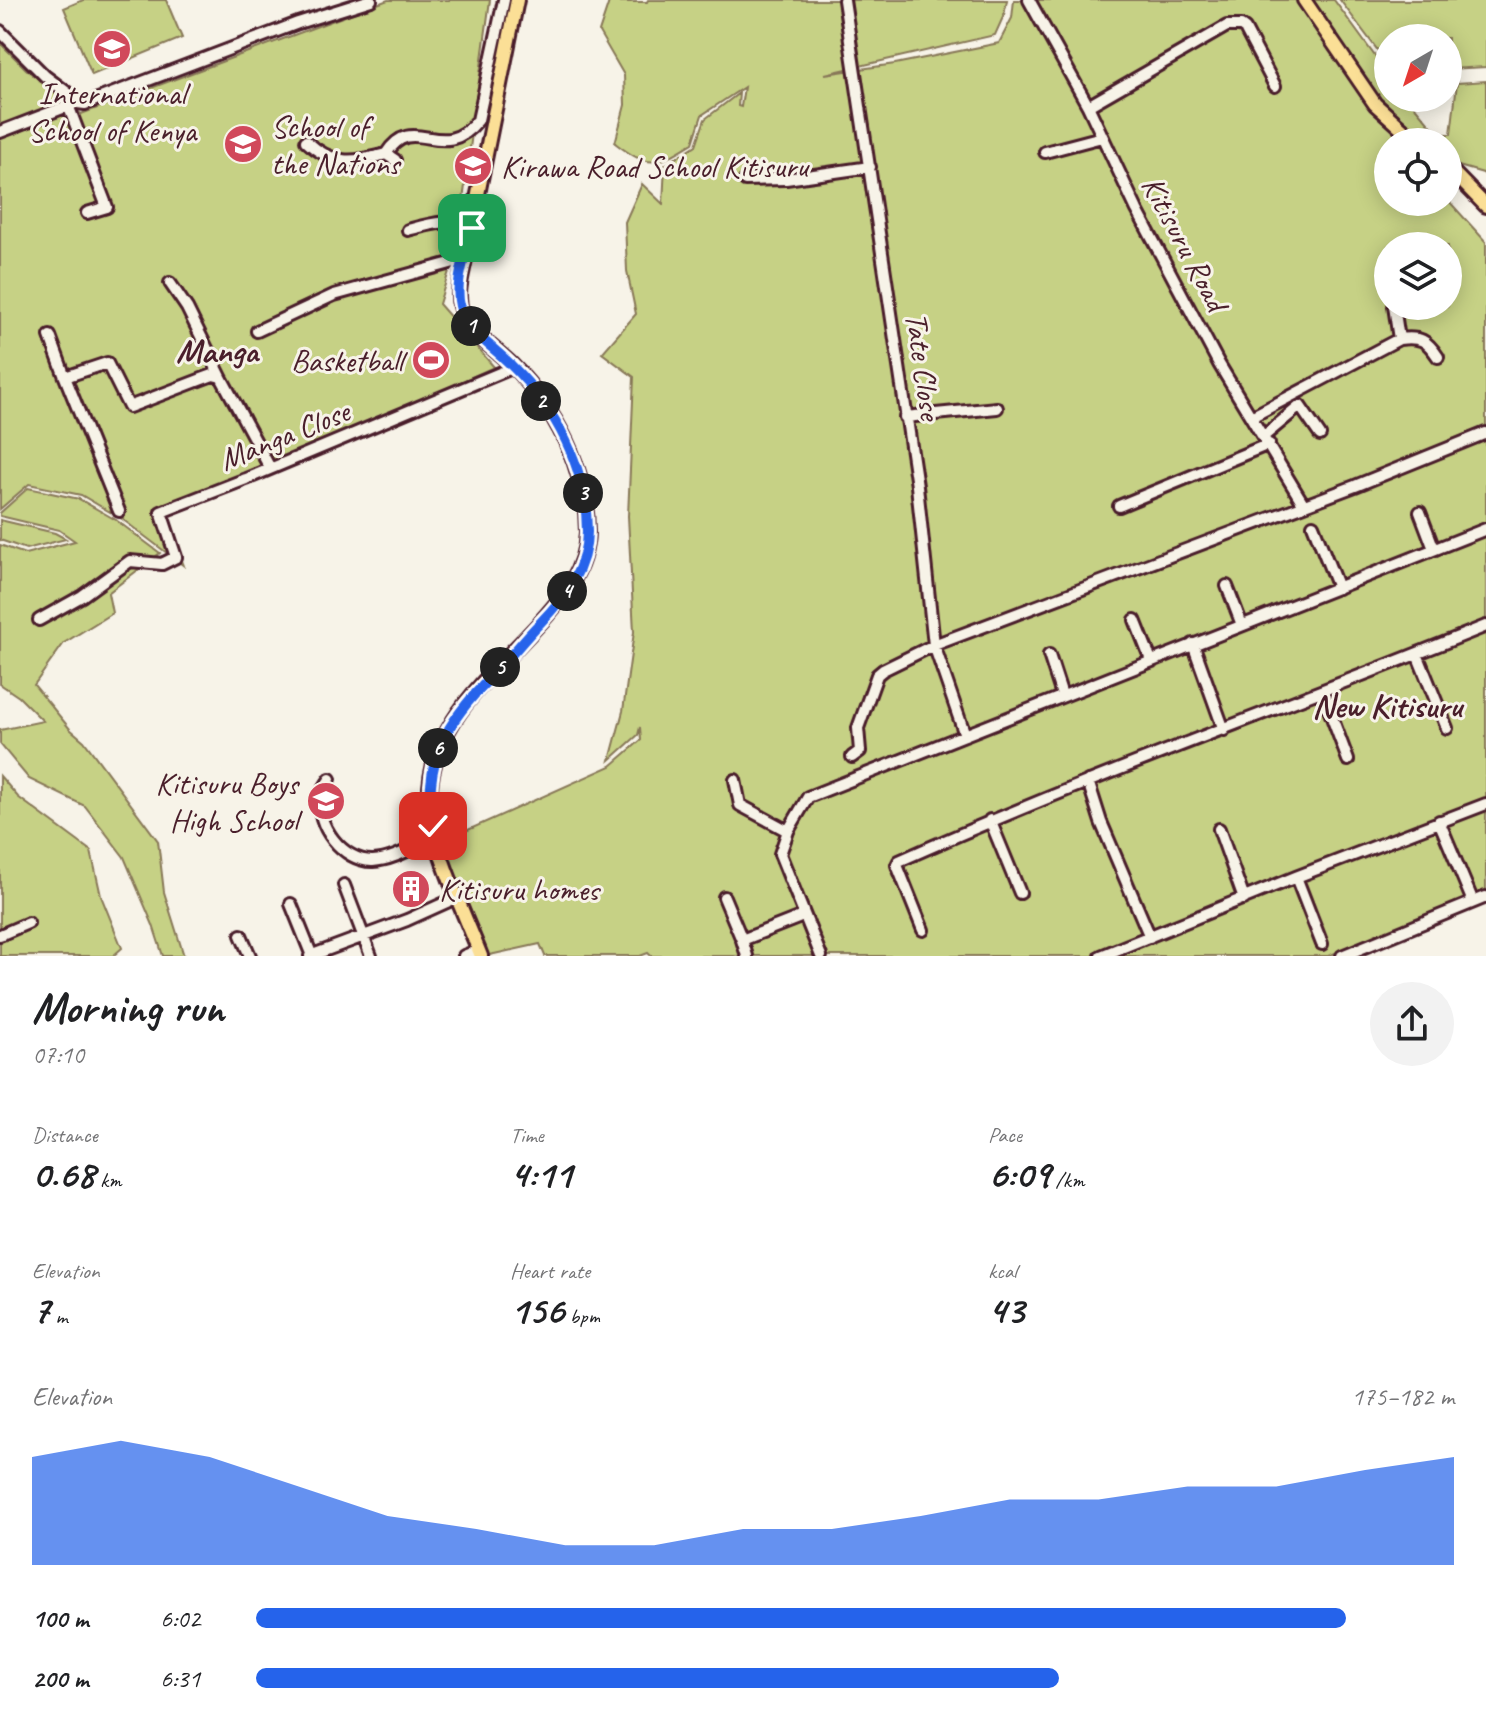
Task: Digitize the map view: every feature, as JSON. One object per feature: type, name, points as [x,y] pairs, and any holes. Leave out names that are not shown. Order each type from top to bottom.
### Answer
[{"type":"main road","points":[[480,953],[437,837],[430,809],[430,787],[437,752],[444,734],[480,687],[556,606],[580,568],[585,551],[585,511],[572,451],[554,418],[514,367],[463,316],[459,295],[517,0]]},
{"type":"main road","points":[[1304,0],[1375,104],[1402,128]]},
{"type":"main road","points":[[1462,181],[1486,206]]},
{"type":"street","points":[[0,132],[76,100],[97,101],[298,23],[371,0]]},
{"type":"street","points":[[306,141],[316,150],[340,161],[351,162],[390,157],[392,144],[403,137],[419,135],[440,141],[457,139],[469,131],[478,120],[504,0]]},
{"type":"street","name":"Tate Close","points":[[844,0],[917,486],[934,645],[965,735]]},
{"type":"street","name":"Kitisuru Road","points":[[1029,0],[1088,106],[1155,245],[1219,364],[1304,505]]},
{"type":"street","points":[[1088,106],[1227,26],[1235,25],[1245,29],[1275,86]]},
{"type":"street","points":[[0,31],[27,61],[76,100],[107,207],[87,213]]},
{"type":"street","points":[[1045,152],[1102,137]]},
{"type":"street","points":[[745,180],[786,179],[870,167]]},
{"type":"street","points":[[408,230],[446,222],[472,228]]},
{"type":"street","points":[[257,331],[334,295],[465,259]]},
{"type":"street","points":[[170,283],[187,308],[270,468]]},
{"type":"street","points":[[1396,320],[1399,339]]},
{"type":"street","points":[[50,336],[119,511]]},
{"type":"street","points":[[1253,416],[1399,339],[1415,337],[1428,341],[1438,357]]},
{"type":"street","points":[[65,377],[107,363],[129,407],[213,375],[221,377]]},
{"type":"street","name":"Manga Close","points":[[39,620],[82,596],[130,561],[162,564],[176,557],[161,512],[514,367]]},
{"type":"street","points":[[1119,506],[1267,440],[1300,406],[1320,435]]},
{"type":"street","points":[[905,417],[997,408]]},
{"type":"street","points":[[852,757],[860,751],[858,728],[877,675],[934,645],[1486,433]]},
{"type":"street","points":[[1420,512],[1434,549]]},
{"type":"street","points":[[1313,525],[1338,588]]},
{"type":"street","points":[[821,956],[781,857],[788,831],[808,797],[1486,529]]},
{"type":"street","points":[[1227,586],[1242,625]]},
{"type":"street","points":[[1135,620],[1151,660]]},
{"type":"street","points":[[923,930],[897,862],[990,820],[1486,626]]},
{"type":"street","points":[[1193,644],[1224,730]]},
{"type":"street","points":[[1417,654],[1447,728]]},
{"type":"street","points":[[1049,655],[1062,695]]},
{"type":"street","points":[[1322,691],[1348,760]]},
{"type":"street","points":[[330,779],[320,797],[323,814],[328,834],[343,851],[374,861],[437,837]]},
{"type":"street","points":[[735,780],[740,805],[788,831]]},
{"type":"street","points":[[1088,781],[1101,822],[1150,937]]},
{"type":"street","points":[[1105,955],[1486,804]]},
{"type":"street","points":[[990,820],[1020,893]]},
{"type":"street","points":[[1439,821],[1471,897]]},
{"type":"street","points":[[1219,829],[1244,899]]},
{"type":"street","points":[[1296,877],[1322,944]]},
{"type":"street","points":[[344,885],[371,956]]},
{"type":"street","points":[[291,904],[311,956],[458,897]]},
{"type":"street","points":[[724,897],[747,956]]},
{"type":"street","points":[[1342,956],[1486,897]]},
{"type":"street","points":[[742,940],[803,916]]},
{"type":"street","points":[[0,935],[28,923]]},
{"type":"street","points":[[241,935],[250,956]]},
{"type":"street","points":[[464,956],[480,953]]},
{"type":"green space","points":[[83,0],[166,0],[182,38],[92,75],[64,8]]},
{"type":"green space","points":[[388,0],[490,0],[457,245],[439,304],[494,367],[165,514],[184,566],[122,519],[81,495],[29,484],[0,509],[0,43],[26,69],[81,114]]},
{"type":"green space","points":[[1007,0],[995,35],[825,74],[895,64],[999,43],[1012,18],[1014,0],[1334,0],[1374,55],[1374,112],[1420,112],[1433,128],[1374,128],[1374,216],[1462,215],[1486,242],[1486,892],[1328,956],[651,956],[648,953],[640,956],[545,956],[540,944],[485,956],[441,842],[611,766],[641,740],[640,727],[638,735],[610,760],[623,711],[634,632],[628,516],[634,377],[602,353],[636,314],[627,271],[625,222],[642,184],[663,204],[665,165],[696,145],[705,119],[739,93],[738,106],[741,107],[744,87],[702,115],[693,143],[671,156],[646,161],[627,152],[615,143],[625,105],[624,75],[599,32],[609,2]]},
{"type":"green space","points":[[1340,0],[1486,0],[1486,67],[1462,68],[1462,24],[1374,24],[1374,45]]},
{"type":"green space","points":[[1486,81],[1486,176],[1462,167],[1462,128],[1452,128],[1454,112],[1462,112],[1462,83]]},
{"type":"green space","points":[[28,488],[79,499],[116,520],[160,553],[108,593],[112,613],[64,643],[34,685],[70,729],[84,741],[158,841],[164,892],[184,956],[163,956],[124,857],[85,806],[29,779],[0,744],[0,730],[43,721],[19,697],[0,684],[0,545],[25,554],[75,541],[59,530],[0,516]]},
{"type":"green space","points":[[0,520],[55,533],[66,539],[26,549],[0,540]]},
{"type":"green space","points":[[0,776],[18,797],[91,851],[101,896],[122,948],[113,956],[0,956]]},
{"type":"place","name":"International School of Kenya","points":[[112,49]]},
{"type":"place","name":"School of the Nations","points":[[243,144]]},
{"type":"place","name":"Kirawa Road School Kitisuru","points":[[473,166]]},
{"type":"place","name":"Basketball","points":[[431,360]]},
{"type":"place","name":"Kitisuru Boys High School","points":[[326,801]]},
{"type":"place","name":"Kitisuru homes","points":[[411,889]]},
{"type":"district","name":"Manga","points":[[217,350]]},
{"type":"district","name":"New Kitisuru","points":[[1387,705]]},
{"type":"route","points":[[433,826],[430,787],[444,734],[480,687],[556,606],[580,568],[587,532],[582,487],[572,451],[562,431],[514,367],[463,316],[459,302],[460,284],[472,228]]}]
